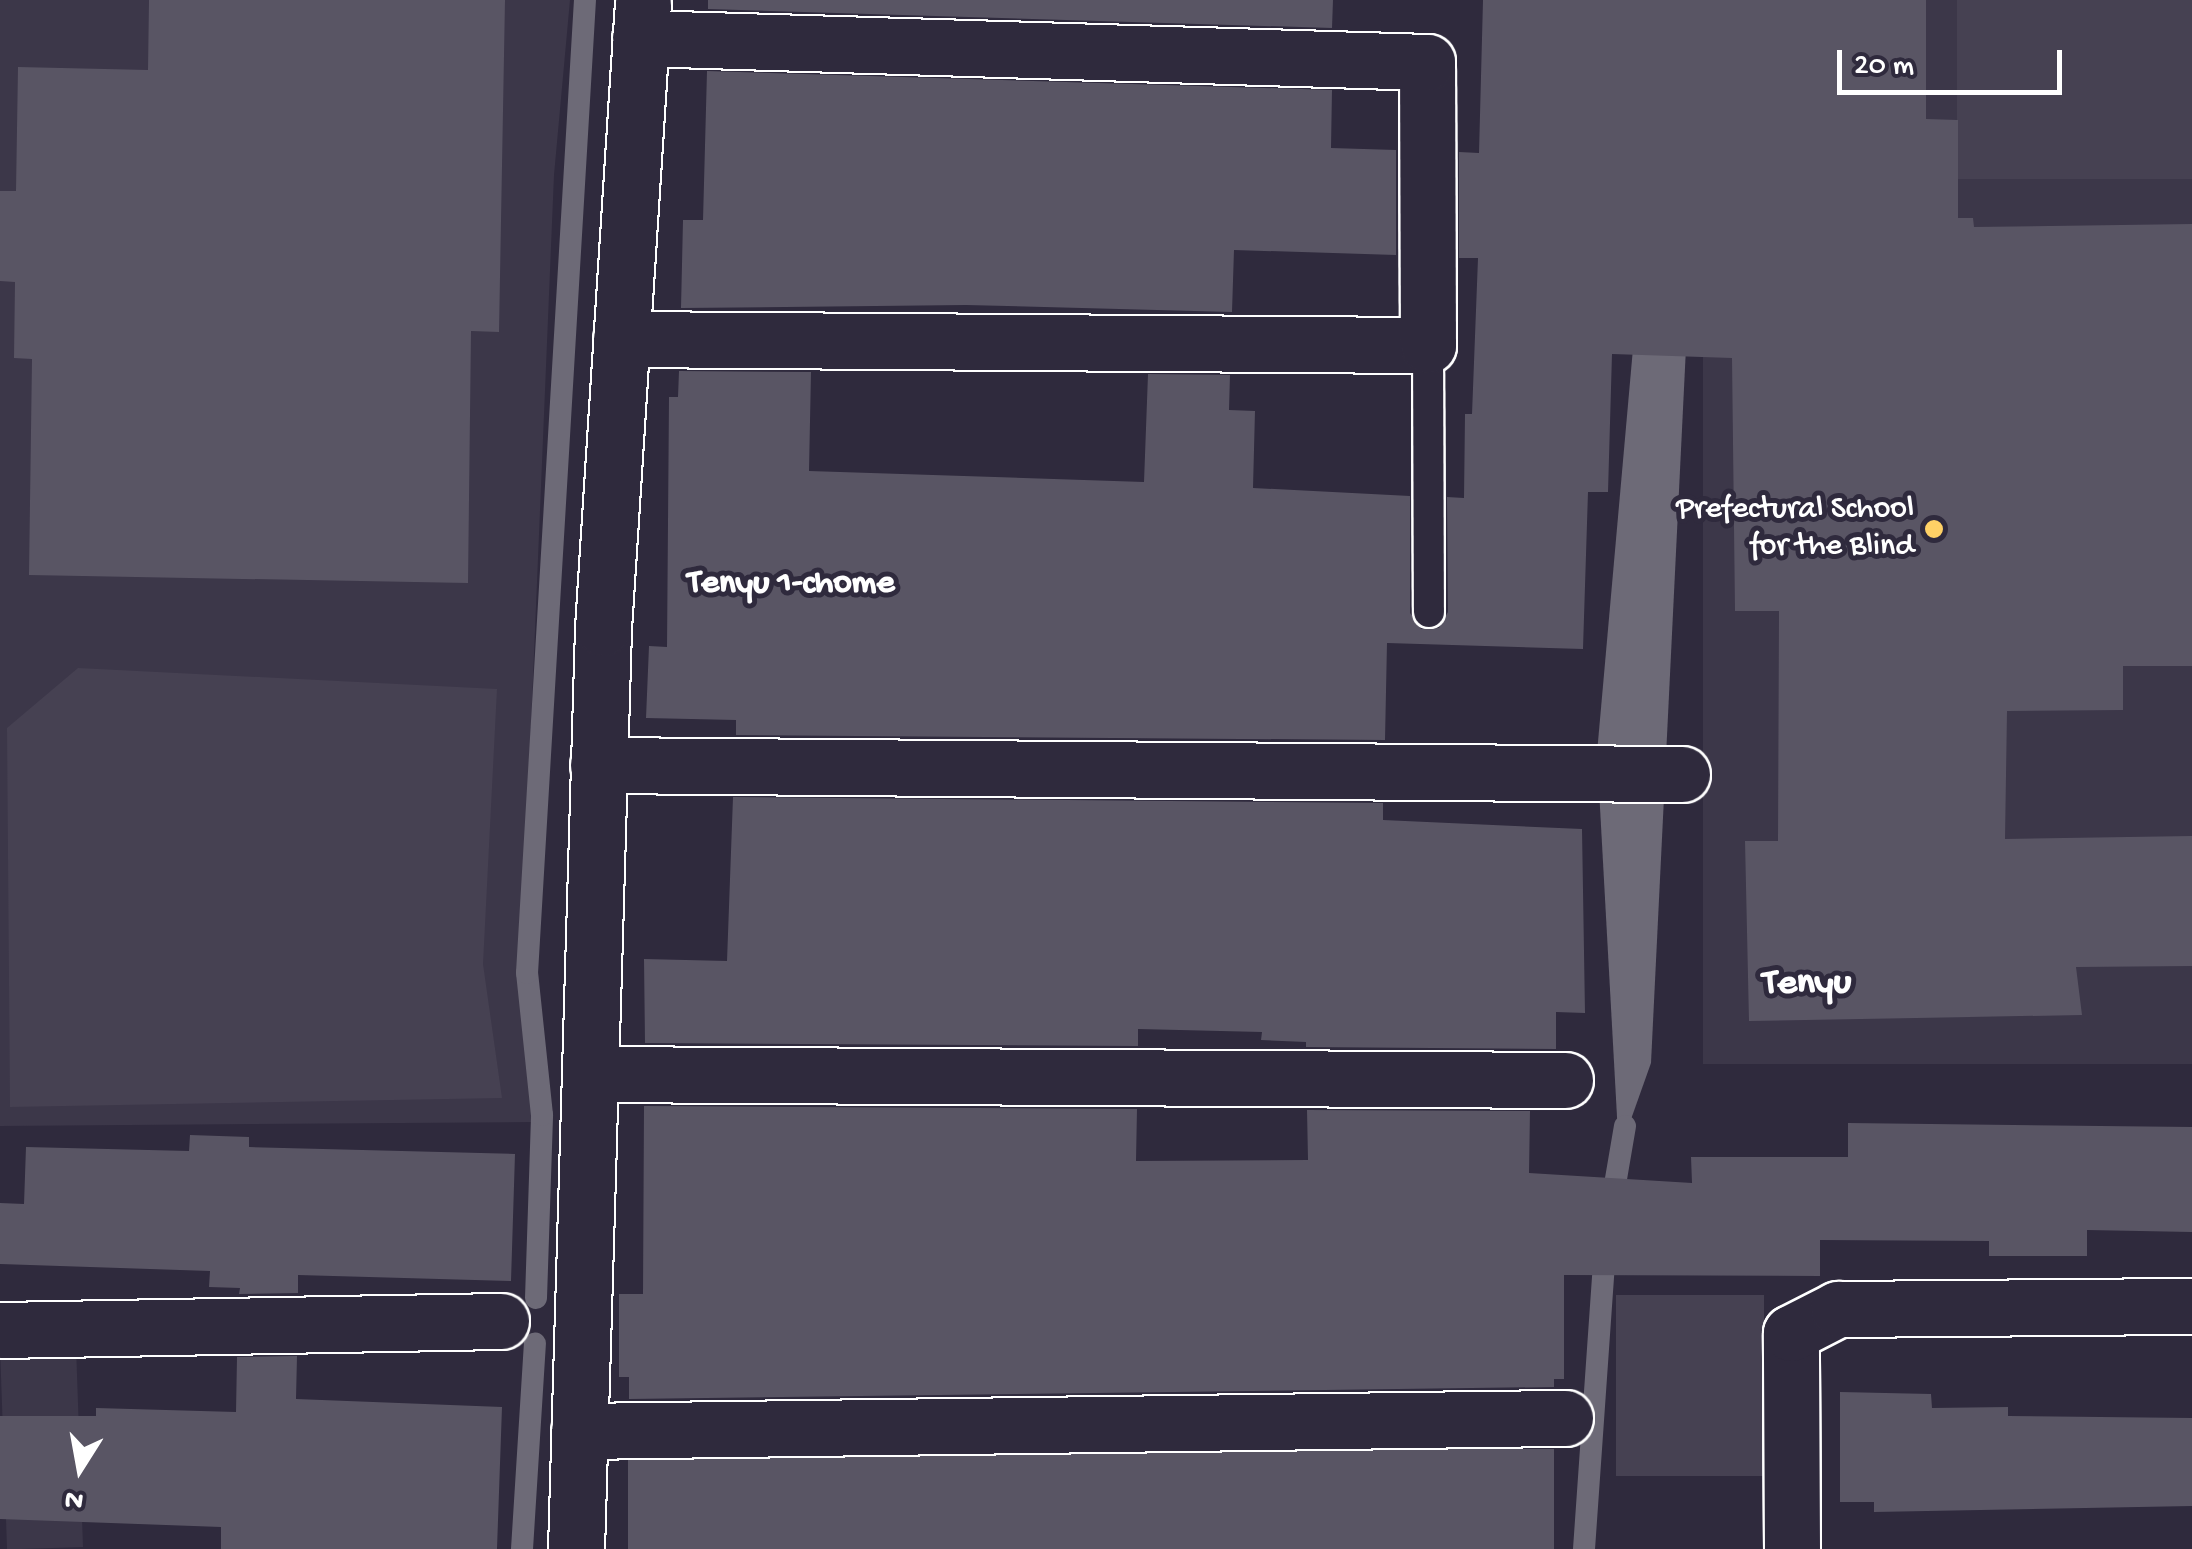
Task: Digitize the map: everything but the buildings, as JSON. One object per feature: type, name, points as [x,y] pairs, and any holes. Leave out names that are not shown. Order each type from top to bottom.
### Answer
[{"type":"street","points":[[576,1549],[598,765],[620,339],[642,19],[1427,62],[1428,346],[620,339]]},
{"type":"street","points":[[598,765],[1682,774]]},
{"type":"street","points":[[590,1074],[1565,1080]]},
{"type":"street","points":[[1792,1549],[1791,1333],[1838,1309],[2192,1306]]},
{"type":"street","points":[[0,1330],[501,1321]]},
{"type":"street","points":[[580,1432],[1565,1418]]},
{"type":"lane","points":[[1428,346],[1429,612]]},
{"type":"shaded area","points":[[0,0],[570,0],[554,175],[520,990],[536,1122],[0,1126]]},
{"type":"shaded area","points":[[1664,0],[1703,0],[1651,1063],[1619,1153],[1597,753]]},
{"type":"shaded area","name":"Prefectural School for the Blind","points":[[1703,0],[2192,0],[2192,1064],[1703,1064]]},
{"type":"shaded area","points":[[1957,0],[2192,0],[2192,179],[1957,179]]},
{"type":"shaded area","points":[[78,668],[497,689],[483,964],[502,1098],[10,1107],[7,728]]},
{"type":"shaded area","points":[[1616,1295],[1764,1295],[1764,1476],[1616,1476]]},
{"type":"shaded area","points":[[76,1346],[83,1547],[7,1549],[0,1349]]},
{"type":"waterway","points":[[536,1298],[542,1115],[527,973],[585,0]]},
{"type":"waterway","points":[[1611,1208],[1625,1126]]},
{"type":"waterway","points":[[1584,1549],[1605,1245]]},
{"type":"waterway","points":[[522,1549],[535,1343]]},
{"type":"place","name":"Prefectural School for the Blind","points":[[1934,529]]},
{"type":"district","name":"Tenyu 1-chome","points":[[791,585]]},
{"type":"district","name":"Tenyu","points":[[1807,985]]}]
